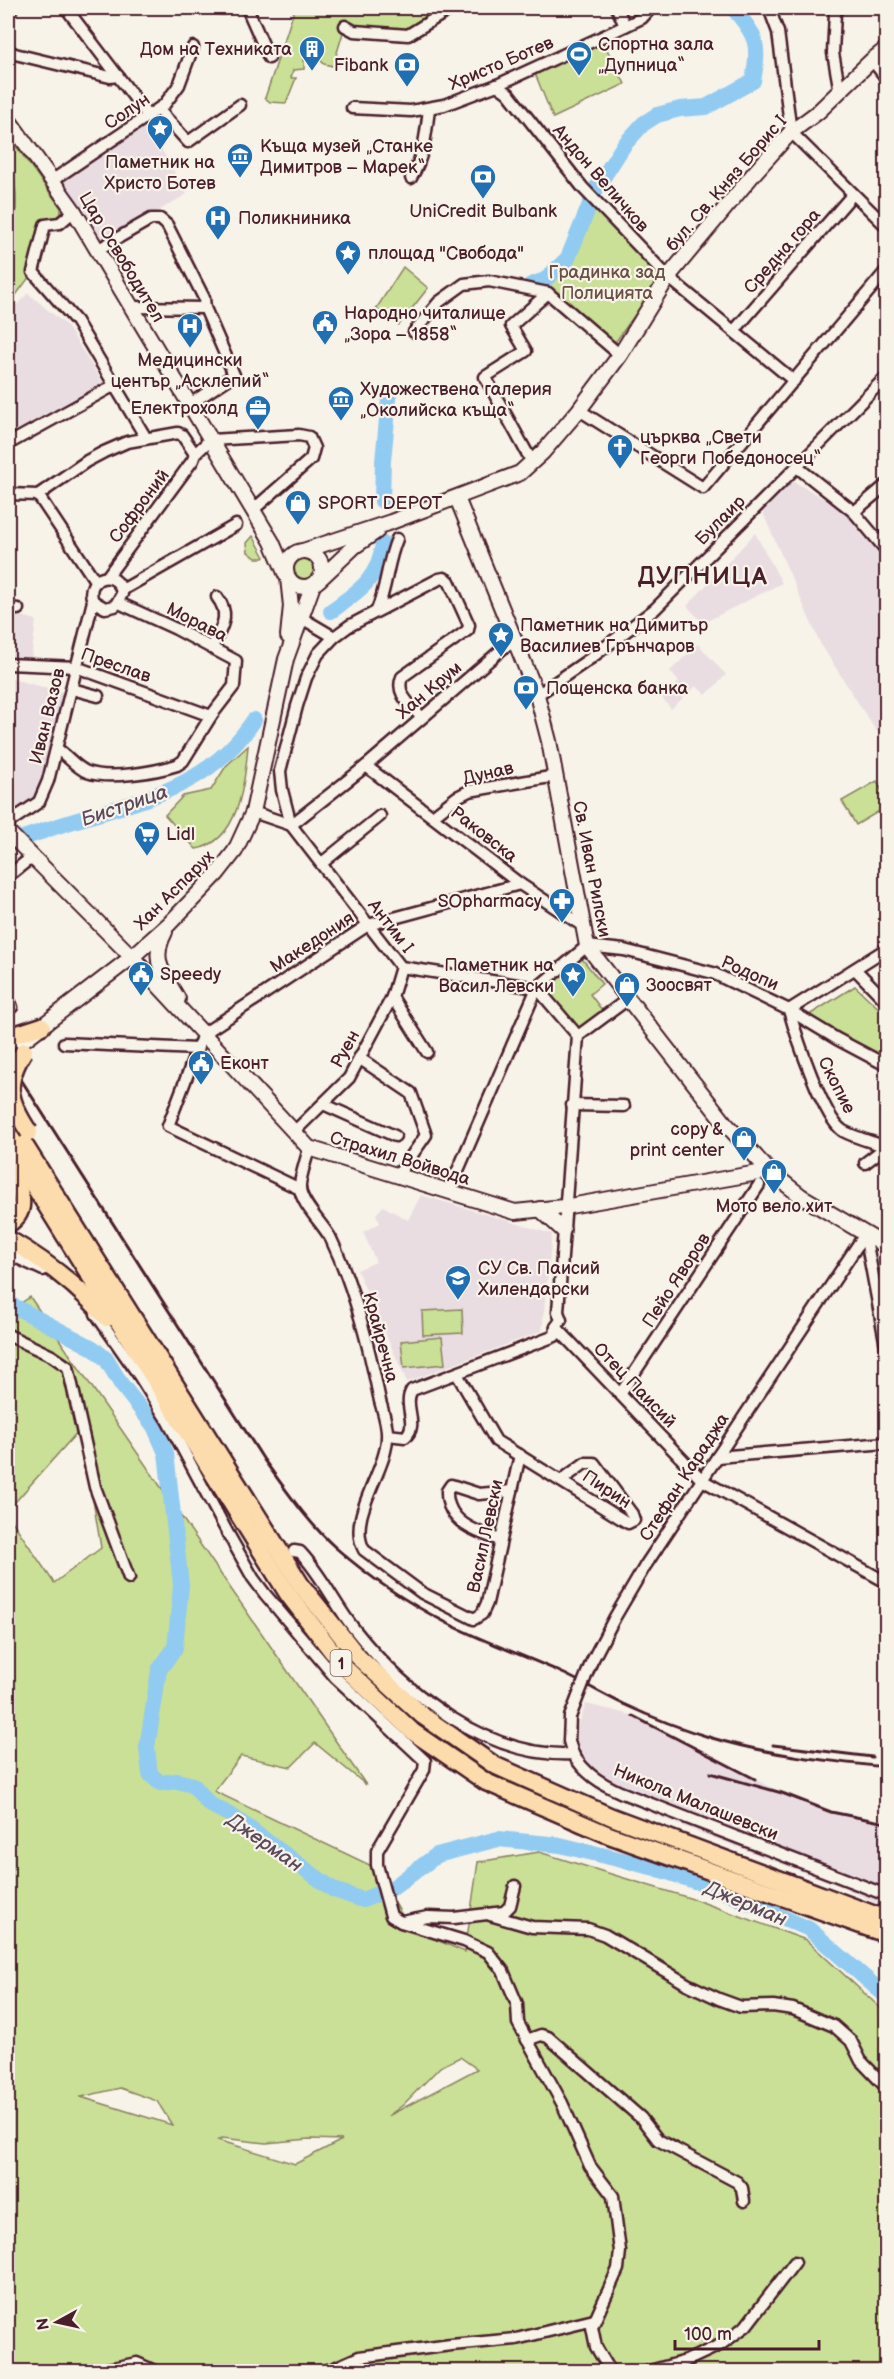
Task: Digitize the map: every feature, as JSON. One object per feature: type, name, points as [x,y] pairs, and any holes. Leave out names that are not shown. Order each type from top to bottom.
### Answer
[{"type":"main road","points":[[42,1026],[14,1044],[16,1065],[12,1078],[13,1107],[188,1388],[261,1523]]},
{"type":"main road","name":"1","points":[[8,1119],[301,1585],[359,1658],[423,1716],[494,1766],[612,1817],[886,1919]]},
{"type":"main road","name":"1","points":[[8,1144],[288,1594],[345,1668],[412,1732],[486,1782],[609,1835],[886,1934]]},
{"type":"main road","points":[[9,1172],[20,1190],[22,1202],[11,1222],[11,1254],[52,1267],[80,1289],[139,1355]]},
{"type":"street","points":[[8,11],[12,8]]},
{"type":"street","points":[[66,8],[149,117]]},
{"type":"street","points":[[247,8],[269,58]]},
{"type":"street","points":[[345,26],[354,31],[408,35],[452,8]]},
{"type":"street","points":[[617,8],[625,26]]},
{"type":"street","name":"Христо Ботев","points":[[352,108],[411,111],[429,109],[497,85],[642,18],[651,8]]},
{"type":"street","points":[[769,8],[778,32],[790,132],[886,226]]},
{"type":"street","points":[[838,8],[835,13],[833,53],[840,92]]},
{"type":"street","name":"Солун","points":[[53,180],[159,110],[178,85],[193,47]]},
{"type":"street","name":"бул. Св. Княз Борис I","points":[[457,498],[520,473],[532,462],[579,410],[620,355],[668,277],[790,132],[818,112],[886,49]]},
{"type":"street","points":[[8,50],[15,54],[110,77],[118,76]]},
{"type":"street","points":[[872,60],[886,78]]},
{"type":"street","name":"Андон Величков","points":[[497,85],[508,93],[583,188],[668,277],[794,381]]},
{"type":"street","points":[[159,110],[188,141],[240,105]]},
{"type":"street","points":[[411,178],[420,163],[429,109]]},
{"type":"street","name":"Цар Освободител","points":[[8,119],[53,180],[98,250],[272,542],[287,576]]},
{"type":"street","name":"Средна гора","points":[[734,331],[854,194]]},
{"type":"street","points":[[74,211],[60,223],[45,225],[33,272],[76,321],[146,438]]},
{"type":"street","points":[[98,250],[151,219],[160,219],[166,225],[204,298],[234,375],[189,404]]},
{"type":"street","points":[[579,410],[704,488],[886,271]]},
{"type":"street","points":[[414,332],[440,302],[464,284],[489,280],[548,293],[620,355]]},
{"type":"street","points":[[532,462],[485,377],[526,351],[511,326],[548,293]]},
{"type":"street","points":[[132,307],[206,308]]},
{"type":"street","name":"Булаир","points":[[537,695],[591,658],[655,609],[886,376]]},
{"type":"street","points":[[8,444],[113,386]]},
{"type":"street","points":[[8,494],[38,495],[95,456],[127,442],[178,433],[182,435],[195,454]]},
{"type":"street","points":[[210,440],[299,435],[309,437],[312,441],[314,447],[311,459],[253,510]]},
{"type":"street","name":"Софроний","points":[[107,577],[194,460],[195,454],[210,440]]},
{"type":"street","points":[[797,467],[854,512],[886,550]]},
{"type":"street","points":[[854,512],[886,485]]},
{"type":"street","points":[[38,495],[96,582]]},
{"type":"street","name":"Хан Аспарух","points":[[299,552],[457,498]]},
{"type":"street","name":"Св. Иван Рилски","points":[[457,498],[537,695],[556,776],[587,946],[725,1123],[769,1171],[801,1196],[886,1246]]},
{"type":"street","name":"Хан Аспарух","points":[[286,659],[306,621],[316,582],[355,546],[391,522]]},
{"type":"street","points":[[122,590],[236,525]]},
{"type":"street","points":[[377,610],[384,595],[390,560],[398,538]]},
{"type":"street","points":[[272,542],[299,552],[311,553],[320,561],[321,572],[316,582],[299,587],[287,576],[287,562],[299,552]]},
{"type":"street","name":"Хан Аспарух","points":[[42,1026],[132,957],[169,924],[226,864],[242,840],[253,812],[286,659],[291,606],[287,576]]},
{"type":"street","points":[[107,577],[116,581],[122,590],[119,603],[105,608],[93,601],[91,591],[96,582],[107,577]]},
{"type":"street","points":[[291,825],[282,790],[280,771],[297,705],[318,654],[331,635],[444,578],[449,582],[469,625],[465,634],[402,677],[399,685],[400,693],[421,717]]},
{"type":"street","points":[[212,648],[225,617],[223,605],[217,597]]},
{"type":"street","name":"Иван Вазов","points":[[9,830],[39,802],[48,781],[93,601]]},
{"type":"street","name":"Морава","points":[[119,603],[236,661],[234,686],[211,716]]},
{"type":"street","points":[[306,621],[331,635]]},
{"type":"street","name":"Хан Крум","points":[[291,825],[366,766],[514,639]]},
{"type":"street","name":"Преслав","points":[[8,664],[76,667],[211,716]]},
{"type":"street","points":[[72,689],[98,696]]},
{"type":"street","points":[[57,748],[85,771],[100,775],[118,775],[171,767],[183,761],[211,716]]},
{"type":"street","name":"Раковска","points":[[366,766],[434,815],[520,884],[583,926]]},
{"type":"street","name":"Дунав","points":[[434,815],[456,797],[469,791],[556,776]]},
{"type":"street","points":[[253,812],[291,825]]},
{"type":"street","points":[[322,863],[380,816]]},
{"type":"street","name":"Антим I","points":[[291,825],[401,967],[537,988]]},
{"type":"street","name":"Страхил Войвода","points":[[9,830],[132,957],[309,1148],[514,1212],[564,1207],[769,1171]]},
{"type":"street","points":[[8,876],[32,856]]},
{"type":"street","name":"Македония","points":[[203,1034],[368,925],[520,884]]},
{"type":"street","points":[[169,924],[158,945],[157,957],[161,969],[189,1018]]},
{"type":"street","points":[[449,1191],[537,988],[587,946]]},
{"type":"street","name":"Родопи","points":[[587,946],[624,950],[713,974],[789,1010],[886,1065]]},
{"type":"street","points":[[789,1010],[886,950]]},
{"type":"street","name":"Руен","points":[[294,1132],[349,1078],[392,996],[401,967]]},
{"type":"street","points":[[855,969],[886,1001]]},
{"type":"street","points":[[388,1435],[405,1437],[410,1434],[412,1426],[407,1402],[412,1390],[555,1336],[556,1328],[561,1320],[558,1312],[564,1207],[578,1036],[537,988]]},
{"type":"street","points":[[392,996],[427,1052]]},
{"type":"street","points":[[578,1036],[628,999]]},
{"type":"street","name":"Скопие","points":[[789,1010],[799,1043],[832,1121],[843,1131],[886,1147]]},
{"type":"street","points":[[203,1034],[168,1126],[300,1189],[309,1148]]},
{"type":"street","points":[[63,1043],[197,1049]]},
{"type":"street","points":[[359,1058],[411,1093],[422,1123],[426,1135],[398,1175]]},
{"type":"street","points":[[324,1104],[395,1136]]},
{"type":"street","points":[[572,1105],[624,1106]]},
{"type":"street","points":[[866,1163],[886,1147]]},
{"type":"street","name":"Пейо Яворов","points":[[621,1393],[759,1185]]},
{"type":"street","name":"Крайречна","points":[[300,1189],[331,1240],[348,1280],[376,1379],[388,1435]]},
{"type":"street","points":[[540,1209],[563,1230]]},
{"type":"street","points":[[866,1234],[886,1346]]},
{"type":"street","name":"Стефан Караджа","points":[[573,1754],[569,1742],[570,1717],[591,1663],[640,1576],[866,1234]]},
{"type":"street","points":[[11,1254],[52,1275],[97,1315],[162,1412],[253,1578],[316,1658],[425,1761],[424,1770],[376,1851],[386,1904],[391,1916],[401,1922],[464,1941],[488,1952],[503,1971],[517,2004],[518,2023],[562,2103],[590,2166],[613,2196],[620,2251],[618,2269],[594,2320],[592,2336],[611,2372]]},
{"type":"street","name":"Отец Паисий","points":[[556,1328],[621,1393],[702,1480],[886,1582]]},
{"type":"street","points":[[8,1335],[52,1356],[68,1367],[95,1487],[129,1578]]},
{"type":"street","name":"Пирин","points":[[457,1374],[496,1441],[628,1523],[634,1520],[632,1514],[594,1463],[585,1463],[562,1480]]},
{"type":"street","name":"Васил Левски","points":[[388,1435],[361,1518],[360,1542],[364,1550],[422,1593],[474,1619],[482,1614],[488,1603],[520,1455]]},
{"type":"street","points":[[717,1457],[886,1443]]},
{"type":"street","points":[[500,1540],[471,1530],[460,1522],[449,1506],[447,1491],[451,1485],[479,1494],[512,1491]]},
{"type":"street","points":[[294,1551],[300,1551],[312,1564],[331,1597],[356,1631],[416,1693],[483,1735],[503,1743],[547,1754],[573,1754]]},
{"type":"street","points":[[253,1578],[263,1571]]},
{"type":"street","name":"Никола Малашевски","points":[[573,1754],[586,1772],[612,1788],[886,1895]]},
{"type":"street","points":[[401,1922],[428,1917],[454,1918],[504,1912],[510,1906],[515,1886]]},
{"type":"street","points":[[490,1915],[532,1927],[588,1929],[605,1935],[719,1999],[741,2007],[773,2006],[793,2009],[834,2026],[851,2041],[861,2061],[886,2087]]},
{"type":"street","points":[[527,2040],[536,2036],[548,2037],[641,2118],[658,2139],[737,2182],[742,2188],[744,2201]]},
{"type":"street","points":[[646,2372],[686,2361],[720,2345],[746,2326],[795,2262]]},
{"type":"street","points":[[318,2372],[332,2369],[359,2357],[516,2339],[594,2320]]},
{"type":"street","points":[[93,2372],[137,2363],[157,2372]]},
{"type":"shaded area","points":[[146,122],[187,194],[103,243],[61,180]]},
{"type":"shaded area","points":[[28,293],[67,326],[103,383],[8,435],[8,362],[13,357],[8,349],[8,314]]},
{"type":"shaded area","points":[[793,481],[849,513],[872,538],[886,567],[886,725],[876,731],[820,643],[762,511]]},
{"type":"shaded area","points":[[755,533],[782,583],[703,623],[687,606]]},
{"type":"shaded area","points":[[8,612],[36,620],[31,661],[8,659]]},
{"type":"shaded area","points":[[698,644],[726,675],[706,695],[696,686],[671,709],[662,698],[679,682],[670,671]]},
{"type":"shaded area","points":[[8,678],[66,693],[34,801],[8,816]]},
{"type":"shaded area","name":"СУ Св. Паисий Хилендарски","points":[[421,1195],[552,1234],[542,1331],[407,1382],[357,1270],[376,1262],[363,1232],[380,1223],[376,1214],[383,1206],[408,1220]]},
{"type":"shaded area","points":[[586,1704],[632,1715],[782,1793],[831,1812],[886,1823],[886,1908],[845,1888],[674,1823],[597,1790],[584,1772],[572,1741]]},
{"type":"green space","points":[[295,8],[452,8],[408,35],[345,26],[333,66],[324,64],[317,56],[309,57],[304,60],[304,69],[293,70],[291,78],[296,78],[286,103],[270,102],[265,98]]},
{"type":"green space","name":"Спортна зала „Дупница“","points":[[602,40],[625,84],[553,118],[534,71]]},
{"type":"green space","points":[[8,135],[61,208],[61,213],[45,226],[33,272],[8,306],[7,269],[15,224],[16,191]]},
{"type":"green space","name":"Градинка зад Полицията","points":[[594,205],[662,277],[614,344],[546,283],[576,255]]},
{"type":"green space","points":[[403,267],[428,288],[399,325],[376,309]]},
{"type":"green space","points":[[253,536],[264,558],[256,558],[248,552],[247,543]]},
{"type":"green space","points":[[304,557],[312,561],[316,569],[312,577],[304,581],[296,577],[292,569],[296,561]]},
{"type":"green space","points":[[248,746],[242,793],[231,823],[222,835],[210,844],[196,849],[165,815],[183,796],[211,790],[226,766]]},
{"type":"green space","points":[[877,781],[886,798],[886,807],[856,825],[842,801]]},
{"type":"green space","points":[[580,956],[602,984],[590,994],[604,1013],[577,1034],[542,990]]},
{"type":"green space","points":[[855,986],[886,1015],[886,1059],[806,1017]]},
{"type":"green space","points":[[30,1297],[366,1785],[315,1743],[291,1767],[241,1756],[214,1791],[374,1867],[410,1929],[465,1952],[478,1862],[539,1852],[696,1900],[806,1940],[886,2013],[886,2371],[8,2371],[8,1515],[54,1583],[101,1548],[81,1428],[8,1510],[8,1312]],"holes":[[[460,2057],[477,2069],[388,2116],[403,2105],[440,2067]],[[120,2088],[157,2101],[172,2125],[81,2097]],[[222,2138],[266,2143],[309,2139],[342,2140],[295,2164],[218,2140]]]},
{"type":"green space","points":[[462,1309],[463,1333],[423,1335],[422,1311]]},
{"type":"green space","points":[[442,1337],[445,1364],[404,1368],[401,1341]]},
{"type":"waterway","name":"Бистрица","points":[[531,285],[545,280],[568,258],[597,187],[624,145],[643,124],[657,115],[680,109],[706,107],[753,81],[756,58],[755,41],[733,8]]},
{"type":"waterway","name":"Бистрица","points":[[382,501],[389,399]]},
{"type":"waterway","name":"Бистрица","points":[[331,611],[358,591],[372,576],[377,567],[383,544]]},
{"type":"waterway","name":"Бистрица","points":[[8,845],[22,838],[134,803],[187,781],[212,765],[234,745],[254,720]]},
{"type":"waterway","name":"Джерман","points":[[8,1303],[93,1348],[106,1359],[121,1384],[154,1426],[166,1453],[181,1585],[175,1648],[159,1670],[147,1748],[150,1774],[160,1783],[177,1781],[193,1785],[209,1804],[232,1816],[334,1890],[363,1900],[394,1887],[437,1855],[498,1839],[560,1845],[655,1868],[718,1889],[809,1929],[886,1996]]},
{"type":"railway","points":[[8,1059],[264,1460],[307,1517],[326,1538],[361,1569],[416,1606],[445,1622],[667,1722],[712,1738],[755,1749],[820,1760],[886,1767]]},
{"type":"railway","points":[[633,1716],[755,1779]]},
{"type":"railway","points":[[773,1745],[872,1757]]},
{"type":"railway","points":[[710,1773],[782,1793],[831,1812],[886,1823]]},
{"type":"place","name":"Дом на Техниката","points":[[312,72]]},
{"type":"place","name":"Спортна зала „Дупница“","points":[[579,77]]},
{"type":"place","name":"Fibank","points":[[407,88]]},
{"type":"place","name":"Паметник на Христо Ботев","points":[[160,151]]},
{"type":"place","name":"Къща музей „Станке Димитров – Марек“","points":[[240,179]]},
{"type":"place","name":"UniCredit Bulbank","points":[[483,200]]},
{"type":"place","name":"Поликниника","points":[[218,241]]},
{"type":"place","name":"площад \"Свобода\"","points":[[348,276]]},
{"type":"place","name":"Народно читалище „Зора – 1858“","points":[[325,346]]},
{"type":"place","name":"Медицински център „Асклепий“","points":[[190,349]]},
{"type":"place","name":"Художествена галерия „Околийска къща“","points":[[341,422]]},
{"type":"place","name":"Електрохолд","points":[[258,431]]},
{"type":"place","name":"църква „Свети Георги Победоносец“","points":[[620,470]]},
{"type":"place","name":"SPORT DEPOT","points":[[298,526]]},
{"type":"place","name":"Паметник на Димитър Василиев Грънчаров","points":[[501,658]]},
{"type":"place","name":"Пощенска банка","points":[[526,711]]},
{"type":"place","name":"Lidl","points":[[147,857]]},
{"type":"place","name":"SOpharmacy","points":[[562,924]]},
{"type":"place","name":"Speedy","points":[[141,997]]},
{"type":"place","name":"Паметник на Васил Левски","points":[[573,998]]},
{"type":"place","name":"Зоосвят","points":[[627,1008]]},
{"type":"place","name":"Еконт","points":[[201,1086]]},
{"type":"place","name":"copy & print center","points":[[744,1162]]},
{"type":"place","name":"Мото вело хит","points":[[774,1195]]},
{"type":"place","name":"СУ Св. Паисий Хилендарски","points":[[458,1301]]},
{"type":"district","name":"ДУПНИЦА","points":[[703,576]]}]
